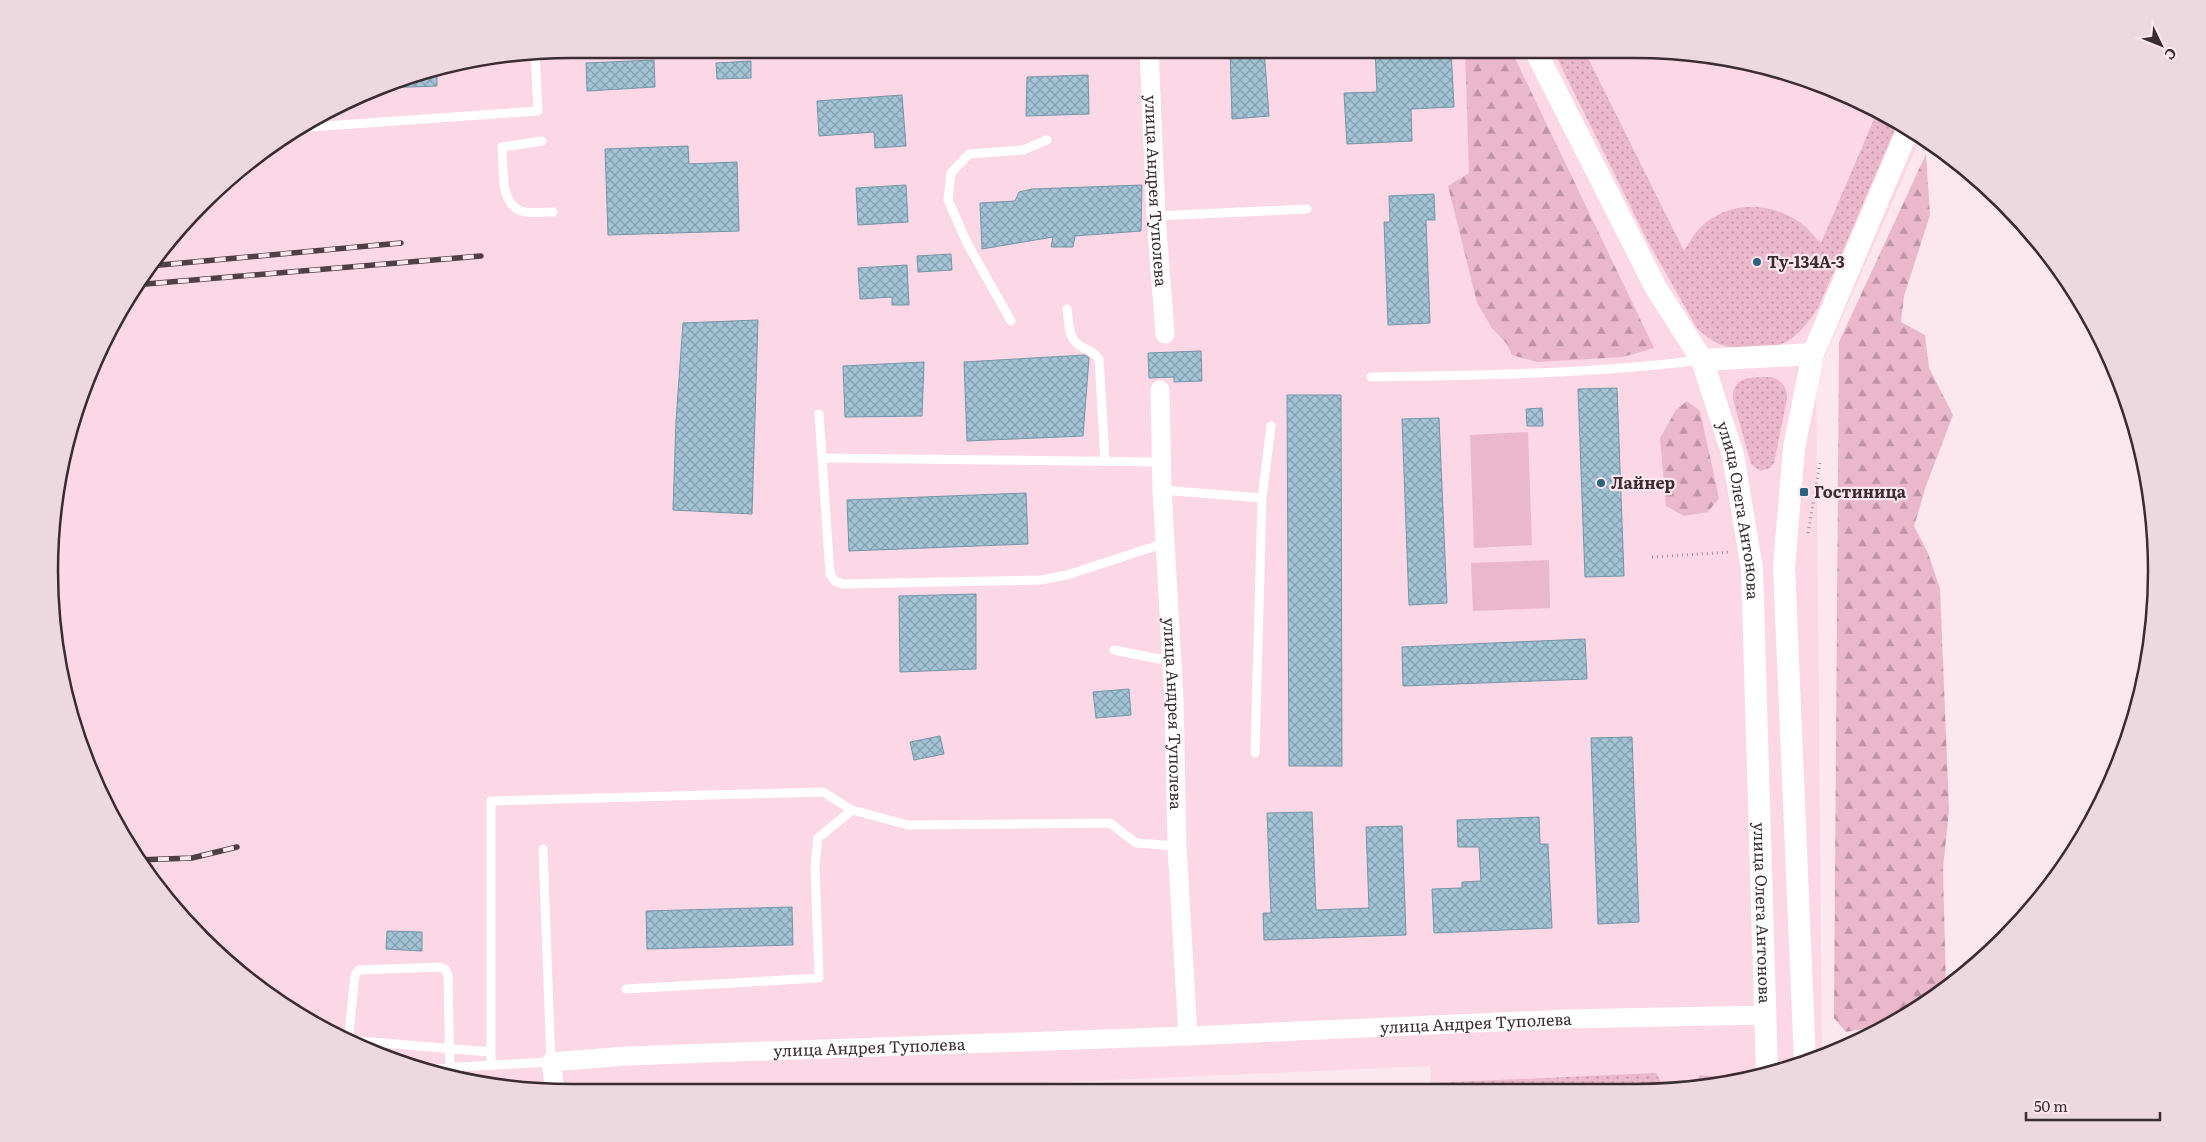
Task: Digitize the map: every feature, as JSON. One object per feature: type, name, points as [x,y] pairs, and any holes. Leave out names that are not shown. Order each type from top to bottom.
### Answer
[{"type":"street","name":"улица Андрея Туполева","points":[[1149,58],[1156,216],[1166,334]]},
{"type":"street","name":"улица Олега Антонова","points":[[1539,58],[1656,288],[1702,360],[1733,455],[1752,569],[1768,1067]]},
{"type":"street","name":"улица Олега Антонова","points":[[1804,1056],[1784,567],[1794,448],[1813,354],[1905,135]]},
{"type":"street","points":[[1702,360],[1813,354]]},
{"type":"street","name":"улица Андрея Туполева","points":[[1160,390],[1162,490],[1172,655],[1177,846],[1188,1036]]},
{"type":"street","name":"улица Андрея Туполева","points":[[551,1062],[627,1056],[1188,1036],[1567,1019],[1765,1015]]},
{"type":"street","points":[[551,1062],[553,1083]]},
{"type":"lane","points":[[313,127],[538,111],[535,59]]},
{"type":"lane","points":[[1011,322],[967,243],[948,200],[951,173],[969,154],[1023,150],[1047,140]]},
{"type":"lane","points":[[542,141],[502,147],[506,197],[514,208],[523,212],[553,212]]},
{"type":"lane","points":[[1156,216],[1307,208]]},
{"type":"lane","points":[[1067,309],[1072,339],[1078,345],[1095,353],[1099,359],[1105,461]]},
{"type":"lane","points":[[1371,377],[1547,373],[1641,368],[1702,360]]},
{"type":"lane","points":[[819,414],[830,574],[836,581],[843,584],[1040,580],[1067,575],[1165,543]]},
{"type":"lane","points":[[1255,753],[1262,498],[1271,426]]},
{"type":"lane","points":[[822,458],[1162,462]]},
{"type":"lane","points":[[1162,490],[1262,498]]},
{"type":"lane","points":[[1114,650],[1159,659],[1172,655]]},
{"type":"lane","points":[[491,1065],[491,801],[823,792],[852,810],[908,825],[1110,823],[1136,843],[1177,846]]},
{"type":"lane","points":[[626,989],[819,978],[815,866],[818,838],[852,810]]},
{"type":"lane","points":[[443,1068],[551,1062],[544,849]]},
{"type":"lane","points":[[349,1034],[356,976],[359,970],[440,967],[448,975],[450,1068]]},
{"type":"lane","points":[[369,1043],[490,1052]]},
{"type":"path","points":[[1807,537],[1820,463]]},
{"type":"path","points":[[1652,557],[1734,552],[1735,561]]},
{"type":"shaded area","points":[[571,58],[1669,59],[1735,67],[1768,75],[1832,97],[1892,126],[1918,143],[1816,377],[1822,1049],[1768,1067],[1735,1075],[1669,1083],[1432,1084],[1430,1066],[1017,1084],[537,1083],[471,1075],[438,1067],[374,1045],[314,1016],[258,978],[232,957],[185,910],[164,884],[126,828],[110,798],[85,736],[75,704],[67,671],[59,605],[59,537],[62,504],[67,471],[85,406],[110,344],[126,314],[164,258],[185,232],[232,185],[286,144],[314,126],[374,97],[438,75],[504,62]]},
{"type":"green space","points":[[1465,58],[1515,58],[1654,348],[1623,357],[1537,362],[1512,355],[1507,344],[1492,328],[1477,303],[1448,186],[1469,173]]},
{"type":"green space","points":[[1557,58],[1588,58],[1684,251],[1697,231],[1710,220],[1722,213],[1749,207],[1777,211],[1790,216],[1805,226],[1821,243],[1875,117],[1895,128],[1819,306],[1808,323],[1793,338],[1779,345],[1744,349],[1735,348],[1719,344],[1704,335],[1697,328],[1647,240]]},
{"type":"green space","points":[[1926,154],[1930,215],[1904,296],[1901,322],[1925,335],[1929,368],[1953,415],[1927,483],[1914,526],[1928,553],[1940,589],[1949,810],[1943,868],[1946,980],[1892,1016],[1870,1027],[1846,1032],[1834,1018],[1839,342]]},
{"type":"green space","points":[[1772,377],[1784,385],[1787,399],[1774,463],[1770,468],[1760,471],[1751,464],[1733,399],[1734,391],[1736,385],[1745,379]]},
{"type":"green space","points":[[1687,401],[1700,411],[1719,498],[1708,512],[1684,516],[1666,506],[1660,438],[1676,410]]},
{"type":"green space","points":[[1528,432],[1532,545],[1474,548],[1470,435]]},
{"type":"green space","points":[[1549,560],[1550,608],[1473,611],[1471,563]]},
{"type":"green space","points":[[1656,1073],[1662,1083],[1635,1084],[1410,1084]]},
{"type":"green space","points":[[1700,1075],[1720,1077],[1702,1080],[1697,1080]]},
{"type":"building","points":[[1230,58],[1265,58],[1269,116],[1232,119]]},
{"type":"building","points":[[1375,58],[1451,58],[1454,107],[1411,109],[1412,141],[1347,144],[1344,93],[1377,92]]},
{"type":"building","points":[[654,60],[655,87],[587,91],[586,63]]},
{"type":"building","points":[[751,61],[751,78],[717,79],[716,63]]},
{"type":"building","points":[[437,75],[437,86],[400,87]]},
{"type":"building","points":[[1088,75],[1089,114],[1026,116],[1027,77]]},
{"type":"building","points":[[902,95],[906,146],[875,148],[874,132],[819,136],[817,101]]},
{"type":"building","points":[[688,146],[689,164],[737,162],[739,231],[608,235],[605,149]]},
{"type":"building","points":[[906,185],[908,222],[858,225],[856,188]]},
{"type":"building","points":[[1142,185],[1141,231],[1075,236],[1073,247],[1051,247],[1053,237],[982,249],[980,203],[1015,201],[1019,192],[1032,189]]},
{"type":"building","points":[[1434,194],[1435,220],[1426,220],[1430,323],[1388,325],[1384,222],[1390,222],[1389,196]]},
{"type":"building","points":[[951,254],[952,270],[918,272],[917,256]]},
{"type":"building","points":[[907,265],[909,305],[892,305],[892,297],[860,299],[858,268]]},
{"type":"building","points":[[758,320],[752,514],[673,510],[676,421],[683,323]]},
{"type":"building","points":[[1201,351],[1202,381],[1174,382],[1174,377],[1149,378],[1148,353]]},
{"type":"building","points":[[1085,355],[1089,358],[1083,436],[967,441],[964,362]]},
{"type":"building","points":[[924,362],[922,416],[845,417],[843,366]]},
{"type":"building","name":"Лайнер","points":[[1617,388],[1624,576],[1585,577],[1578,389]]},
{"type":"building","points":[[1287,395],[1341,395],[1342,766],[1289,766]]},
{"type":"building","points":[[1542,408],[1543,426],[1527,426],[1526,409]]},
{"type":"building","points":[[1439,418],[1447,603],[1409,605],[1402,419]]},
{"type":"building","points":[[1026,493],[1028,544],[849,551],[847,500]]},
{"type":"building","points":[[976,594],[976,669],[900,672],[899,596]]},
{"type":"building","points":[[1585,639],[1587,679],[1403,686],[1402,647]]},
{"type":"building","points":[[1129,689],[1131,715],[1096,718],[1093,692]]},
{"type":"building","points":[[940,736],[944,754],[914,760],[910,742]]},
{"type":"building","points":[[1632,737],[1639,922],[1598,924],[1591,738]]},
{"type":"building","points":[[1312,812],[1316,910],[1369,908],[1366,827],[1402,826],[1406,935],[1264,940],[1263,913],[1271,913],[1267,813]]},
{"type":"building","points":[[1539,817],[1540,844],[1548,844],[1552,928],[1434,933],[1432,889],[1462,888],[1462,882],[1481,881],[1479,847],[1458,847],[1457,820]]},
{"type":"building","points":[[792,907],[793,945],[647,949],[646,911]]},
{"type":"building","points":[[387,931],[422,932],[422,951],[386,949]]},
{"type":"railway","points":[[159,265],[401,243]]},
{"type":"railway","points":[[145,284],[481,256]]},
{"type":"railway","points":[[147,860],[192,858],[237,847]]},
{"type":"place","name":"Ту-134А-3","points":[[1757,262]]},
{"type":"place","name":"Лайнер","points":[[1601,483]]},
{"type":"place","name":"Гостиница","points":[[1804,492]]}]
